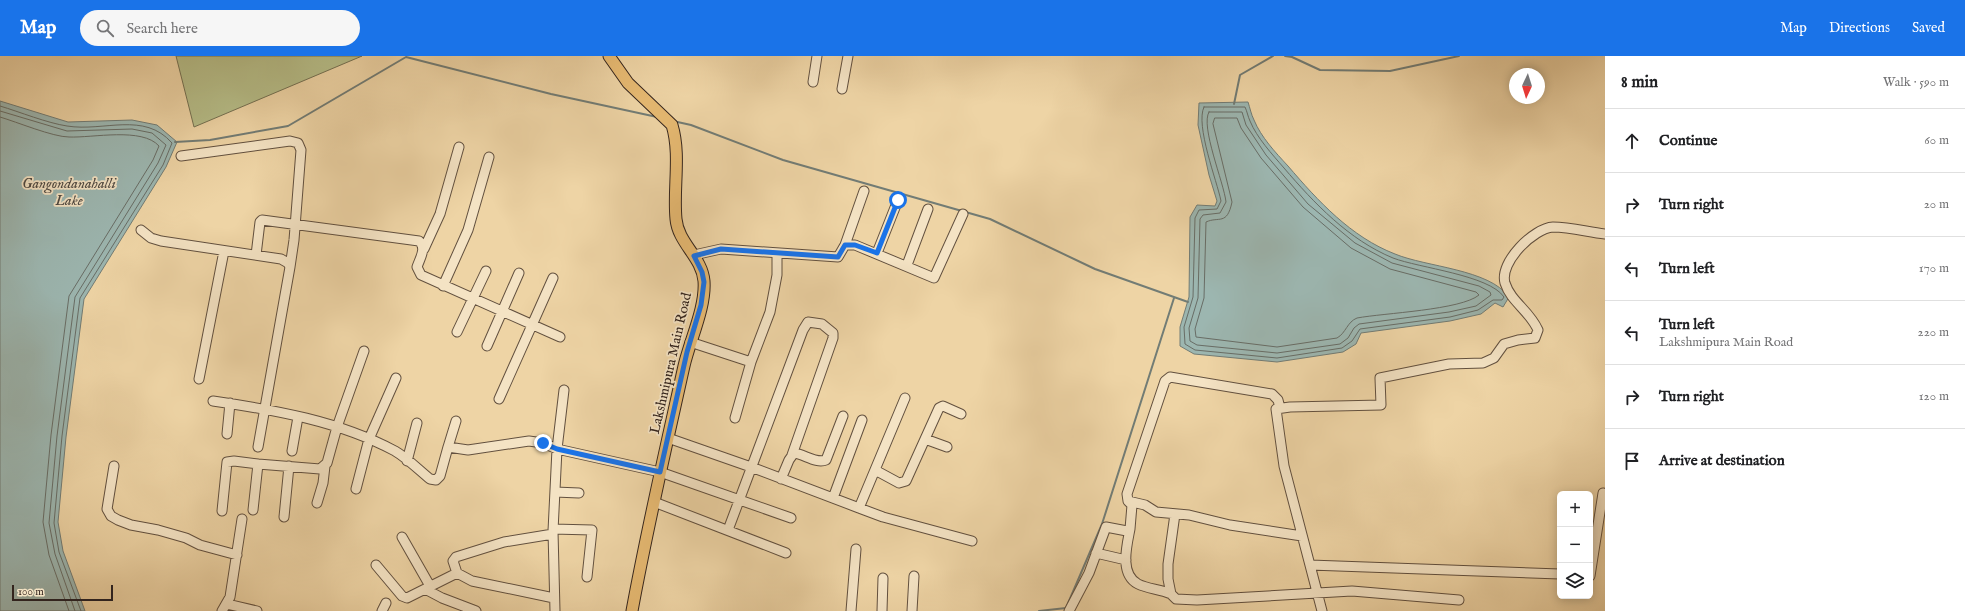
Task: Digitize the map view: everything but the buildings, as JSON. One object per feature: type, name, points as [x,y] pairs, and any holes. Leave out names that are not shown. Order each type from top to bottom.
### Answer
[{"type":"main road","name":"Lakshmipura Main Road","points":[[608,56],[628,83],[672,125],[675,134],[676,219],[678,233],[694,256],[702,272],[704,282],[701,305],[690,342],[660,472],[632,611]]},
{"type":"street","points":[[813,82],[817,56]]},
{"type":"street","points":[[842,89],[848,56]]},
{"type":"street","points":[[181,156],[290,141],[298,143],[301,150],[290,267],[258,447]]},
{"type":"street","points":[[459,147],[440,214],[424,249],[417,271],[424,277],[443,286],[560,337]]},
{"type":"street","points":[[443,286],[468,230],[489,157]]},
{"type":"street","points":[[694,256],[721,249],[838,257],[845,245],[864,191]]},
{"type":"street","points":[[877,253],[898,200]]},
{"type":"street","points":[[907,265],[928,209]]},
{"type":"street","points":[[845,245],[855,245],[877,253],[934,278],[963,214]]},
{"type":"street","points":[[256,255],[260,222],[262,220],[408,238],[419,240],[423,244],[424,249]]},
{"type":"street","points":[[1322,611],[1284,466],[1276,409],[1381,405],[1380,378],[1449,364],[1483,363],[1494,358],[1504,344],[1518,340],[1535,338],[1538,330],[1535,323],[1530,315],[1510,293],[1505,282],[1505,272],[1511,258],[1530,238],[1544,229],[1553,227],[1605,234]]},
{"type":"street","points":[[141,230],[151,238],[161,241],[281,259],[288,263],[290,267]]},
{"type":"street","points":[[199,379],[224,251]]},
{"type":"street","points":[[735,418],[751,362],[770,312],[778,275],[777,253]]},
{"type":"street","points":[[457,332],[486,271]]},
{"type":"street","points":[[487,346],[519,273]]},
{"type":"street","points":[[499,399],[553,278]]},
{"type":"street","points":[[728,530],[803,330],[808,322],[822,324],[834,333],[833,338],[792,455],[781,479]]},
{"type":"street","points":[[690,342],[751,362]]},
{"type":"street","points":[[317,503],[324,477],[325,466],[364,351]]},
{"type":"street","points":[[1280,408],[1278,400],[1272,394],[1170,377],[1165,381],[1148,426],[1127,494],[1128,501],[1132,505],[1126,560],[1129,575],[1133,580],[1171,594],[1176,599],[1197,600],[1352,591],[1459,600]]},
{"type":"street","points":[[356,489],[369,439],[396,378]]},
{"type":"street","points":[[555,611],[553,531],[557,449],[564,390]]},
{"type":"street","points":[[859,508],[905,398]]},
{"type":"street","points":[[213,401],[264,408],[337,428],[369,439],[396,452],[430,480],[436,480],[440,476],[456,421]]},
{"type":"street","points":[[226,434],[230,403]]},
{"type":"street","points":[[875,470],[899,483],[906,481],[940,406],[961,414]]},
{"type":"street","points":[[792,455],[794,453],[801,454],[817,461],[826,460],[843,416]]},
{"type":"street","points":[[292,451],[298,417]]},
{"type":"street","points":[[833,498],[862,420]]},
{"type":"street","points":[[407,461],[417,423]]},
{"type":"street","points":[[668,438],[751,467],[883,517],[972,541]]},
{"type":"street","points":[[925,439],[947,447]]},
{"type":"street","points":[[448,447],[468,450],[529,441],[543,443],[557,449],[660,472],[791,518]]},
{"type":"street","points":[[222,511],[227,462],[234,461],[320,469],[325,466]]},
{"type":"street","points":[[253,510],[258,464]]},
{"type":"street","points":[[114,466],[107,509],[112,516],[130,525],[158,530],[186,538],[200,545],[237,555]]},
{"type":"street","points":[[284,517],[289,466]]},
{"type":"street","points":[[555,492],[578,493]]},
{"type":"street","points":[[1592,563],[1603,493]]},
{"type":"street","points":[[1128,501],[1145,505],[1156,512],[1189,515],[1230,525],[1302,536]]},
{"type":"street","points":[[654,502],[786,553]]},
{"type":"street","points":[[1171,594],[1168,579],[1168,564],[1175,514]]},
{"type":"street","points":[[242,519],[230,597],[224,607],[255,611]]},
{"type":"street","points":[[1069,611],[1089,573],[1106,527],[1127,530],[1130,529]]},
{"type":"street","points":[[554,598],[472,581],[457,573],[453,561],[456,557],[484,547],[553,531],[592,530],[587,577]]},
{"type":"street","points":[[402,537],[427,587],[442,598],[476,611]]},
{"type":"street","points":[[851,611],[856,549]]},
{"type":"street","points":[[1096,553],[1126,560]]},
{"type":"street","points":[[1310,564],[1557,574]]},
{"type":"street","points":[[376,565],[402,596],[407,598],[457,573]]},
{"type":"street","points":[[912,611],[914,576]]},
{"type":"street","points":[[882,611],[883,578]]},
{"type":"green space","points":[[176,56],[362,56],[194,127]]},
{"type":"water","name":"Gangondanahalli Lake","points":[[0,101],[68,122],[132,120],[157,125],[177,142],[166,167],[84,299],[66,437],[58,522],[63,551],[85,611],[0,611]]},
{"type":"water","points":[[1248,102],[1252,116],[1260,132],[1269,144],[1311,192],[1336,217],[1364,238],[1395,254],[1487,280],[1500,288],[1509,297],[1503,307],[1495,303],[1481,314],[1450,321],[1361,333],[1356,344],[1343,352],[1277,362],[1194,354],[1180,346],[1180,327],[1189,297],[1190,217],[1197,205],[1215,206],[1217,201],[1209,175],[1198,125],[1199,103]]},
{"type":"waterway","points":[[1234,104],[1240,75],[1273,56]]},
{"type":"waterway","points":[[1285,56],[1292,57],[1320,70],[1390,71],[1459,56]]},
{"type":"waterway","points":[[175,142],[210,140],[288,126],[406,57],[551,94],[657,117]]},
{"type":"waterway","points":[[673,121],[691,125],[783,160],[990,219],[1095,269],[1188,302]]},
{"type":"waterway","points":[[1039,611],[1066,608],[1102,524],[1174,298]]},
{"type":"route","points":[[543,443],[557,449],[660,472],[687,352],[701,305],[704,282],[702,272],[694,256],[721,249],[838,257],[845,245],[855,245],[877,253],[898,200]]}]
